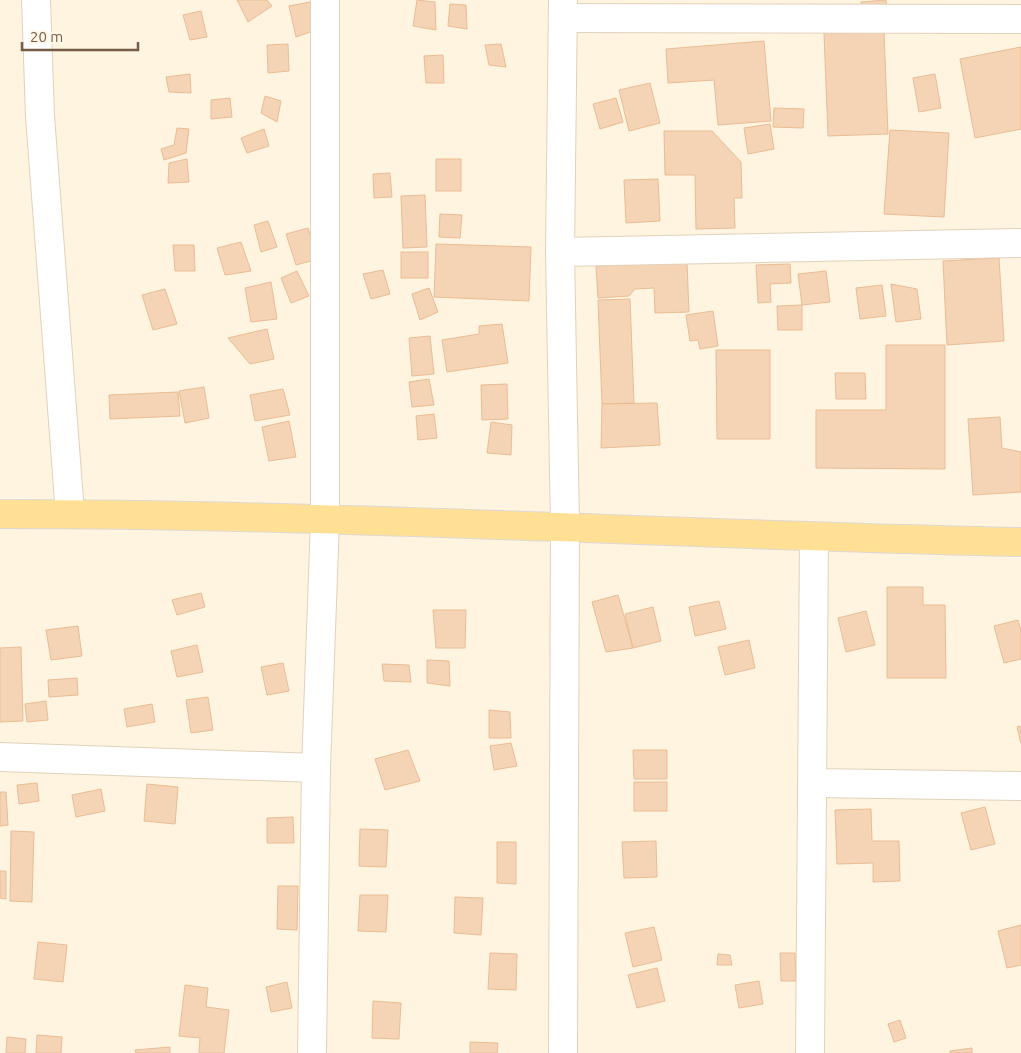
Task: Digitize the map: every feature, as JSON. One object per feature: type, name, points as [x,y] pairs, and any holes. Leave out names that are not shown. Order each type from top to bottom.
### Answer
[{"type":"main road","points":[[0,514],[565,526],[814,537],[1021,542]]},
{"type":"street","points":[[36,0],[40,116],[70,514]]},
{"type":"street","points":[[312,1053],[316,768],[325,520],[325,0]]},
{"type":"street","points":[[563,1053],[565,526],[560,252],[563,9],[1021,19]]},
{"type":"street","points":[[560,252],[1021,243]]},
{"type":"street","points":[[810,1053],[814,783],[814,537]]},
{"type":"street","points":[[0,757],[316,768]]},
{"type":"street","points":[[814,783],[1021,786]]},
{"type":"building","points":[[237,0],[267,0],[272,6],[248,22]]},
{"type":"building","points":[[417,0],[435,2],[436,30],[413,26]]},
{"type":"building","points":[[886,0],[887,12],[863,15],[861,2]]},
{"type":"building","points":[[310,2],[319,29],[296,37],[289,6]]},
{"type":"building","points":[[450,4],[466,5],[467,29],[448,26]]},
{"type":"building","points":[[201,11],[207,37],[190,40],[183,15]]},
{"type":"building","points":[[884,32],[888,134],[828,136],[824,33]]},
{"type":"building","points":[[764,41],[771,121],[718,125],[714,80],[668,83],[666,49]]},
{"type":"building","points":[[288,44],[289,71],[268,73],[267,45]]},
{"type":"building","points":[[501,44],[506,67],[489,65],[485,45]]},
{"type":"building","points":[[1021,47],[1021,129],[975,138],[960,59]]},
{"type":"building","points":[[443,55],[444,83],[426,83],[424,56]]},
{"type":"building","points":[[190,74],[191,93],[169,92],[166,77]]},
{"type":"building","points":[[935,74],[941,108],[919,112],[913,78]]},
{"type":"building","points":[[650,83],[660,123],[629,131],[619,90]]},
{"type":"building","points":[[265,96],[281,101],[277,122],[261,113]]},
{"type":"building","points":[[230,98],[232,117],[211,119],[211,100]]},
{"type":"building","points":[[616,98],[623,122],[600,129],[593,104]]},
{"type":"building","points":[[774,108],[804,109],[803,128],[773,127]]},
{"type":"building","points":[[770,124],[774,149],[748,154],[744,128]]},
{"type":"building","points":[[177,128],[189,129],[186,153],[164,160],[161,149],[174,145]]},
{"type":"building","points":[[264,129],[269,146],[247,153],[241,138]]},
{"type":"building","points":[[890,130],[949,133],[944,217],[884,214]]},
{"type":"building","points":[[664,131],[712,131],[741,162],[742,198],[734,198],[735,228],[696,229],[695,175],[665,175]]},
{"type":"building","points":[[187,159],[189,182],[168,183],[169,163]]},
{"type":"building","points":[[436,159],[461,159],[461,191],[436,191]]},
{"type":"building","points":[[390,173],[392,197],[374,198],[373,174]]},
{"type":"building","points":[[658,179],[660,221],[626,223],[624,180]]},
{"type":"building","points":[[425,195],[427,247],[403,248],[401,196]]},
{"type":"building","points":[[440,214],[462,215],[460,238],[439,237]]},
{"type":"building","points":[[268,221],[277,247],[261,252],[254,225]]},
{"type":"building","points":[[308,228],[318,259],[296,265],[286,234]]},
{"type":"building","points":[[241,242],[251,271],[225,275],[217,248]]},
{"type":"building","points":[[436,244],[531,247],[529,301],[434,297]]},
{"type":"building","points":[[173,245],[194,245],[195,271],[175,271]]},
{"type":"building","points":[[401,252],[428,252],[428,278],[401,278]]},
{"type":"building","points":[[999,258],[1004,341],[947,345],[943,261]]},
{"type":"building","points":[[687,262],[689,312],[655,313],[654,288],[635,289],[629,296],[598,298],[596,266]]},
{"type":"building","points":[[790,264],[791,283],[770,284],[771,302],[758,303],[756,265]]},
{"type":"building","points":[[383,270],[390,294],[371,299],[363,274]]},
{"type":"building","points":[[297,271],[309,296],[291,303],[281,278]]},
{"type":"building","points":[[826,271],[830,302],[802,305],[798,274]]},
{"type":"building","points":[[271,282],[277,319],[251,322],[245,288]]},
{"type":"building","points":[[891,284],[917,289],[921,319],[896,322]]},
{"type":"building","points":[[882,285],[886,316],[860,319],[856,288]]},
{"type":"building","points":[[429,288],[438,312],[420,320],[412,294]]},
{"type":"building","points":[[165,289],[177,324],[153,330],[142,295]]},
{"type":"building","points":[[630,299],[634,403],[602,404],[598,300]]},
{"type":"building","points":[[802,305],[802,330],[778,330],[777,306]]},
{"type":"building","points":[[713,311],[718,346],[700,349],[698,340],[690,341],[686,315]]},
{"type":"building","points":[[502,324],[508,363],[447,372],[442,340],[479,334],[479,326]]},
{"type":"building","points":[[267,329],[274,359],[250,364],[228,338]]},
{"type":"building","points":[[430,336],[434,374],[412,376],[409,338]]},
{"type":"building","points":[[886,345],[945,345],[945,469],[816,468],[816,410],[886,410]]},
{"type":"building","points":[[716,350],[770,350],[770,439],[717,439]]},
{"type":"building","points":[[835,373],[865,373],[866,399],[836,399]]},
{"type":"building","points":[[429,379],[434,405],[412,407],[409,382]]},
{"type":"building","points":[[507,384],[508,419],[482,420],[481,385]]},
{"type":"building","points":[[204,387],[209,418],[185,423],[179,391]]},
{"type":"building","points":[[283,389],[290,415],[255,421],[250,395]]},
{"type":"building","points":[[178,392],[180,416],[110,419],[109,395]]},
{"type":"building","points":[[657,403],[660,445],[601,448],[602,404]]},
{"type":"building","points":[[434,414],[437,438],[418,440],[416,416]]},
{"type":"building","points":[[1000,417],[1002,448],[1021,452],[1021,492],[973,495],[968,419]]},
{"type":"building","points":[[289,421],[296,457],[269,461],[262,427]]},
{"type":"building","points":[[491,422],[512,425],[511,455],[487,453]]},
{"type":"building","points":[[887,587],[923,587],[923,605],[945,605],[946,678],[887,678]]},
{"type":"building","points":[[201,593],[205,607],[177,615],[172,600]]},
{"type":"building","points":[[618,595],[633,648],[606,652],[592,602]]},
{"type":"building","points":[[719,601],[726,629],[695,636],[689,607]]},
{"type":"building","points":[[653,607],[661,641],[633,648],[625,614]]},
{"type":"building","points":[[433,610],[466,610],[465,648],[436,648]]},
{"type":"building","points":[[866,611],[875,645],[846,652],[838,618]]},
{"type":"building","points":[[1018,620],[1021,630],[1021,659],[1004,663],[994,626]]},
{"type":"building","points":[[78,626],[82,656],[51,660],[46,630]]},
{"type":"building","points":[[749,640],[755,668],[725,675],[718,647]]},
{"type":"building","points":[[197,645],[203,672],[177,677],[171,651]]},
{"type":"building","points":[[21,647],[23,721],[0,722],[0,648]]},
{"type":"building","points":[[427,660],[449,661],[450,686],[427,683]]},
{"type":"building","points":[[283,663],[289,691],[267,695],[261,667]]},
{"type":"building","points":[[382,664],[409,665],[411,682],[384,681]]},
{"type":"building","points":[[77,678],[78,695],[49,697],[48,680]]},
{"type":"building","points":[[208,697],[213,730],[191,733],[186,700]]},
{"type":"building","points":[[46,701],[48,720],[27,722],[25,704]]},
{"type":"building","points":[[152,704],[155,722],[127,727],[124,709]]},
{"type":"building","points":[[489,710],[510,712],[511,738],[489,738]]},
{"type":"building","points":[[1021,726],[1021,743],[1017,727]]},
{"type":"building","points":[[511,743],[517,766],[494,770],[490,746]]},
{"type":"building","points":[[408,750],[420,781],[385,790],[375,759]]},
{"type":"building","points":[[633,750],[667,750],[667,779],[634,779]]},
{"type":"building","points":[[634,782],[667,782],[667,811],[634,811]]},
{"type":"building","points":[[37,783],[39,801],[19,804],[17,785]]},
{"type":"building","points":[[147,784],[178,787],[175,824],[144,821]]},
{"type":"building","points":[[101,789],[105,811],[76,817],[72,795]]},
{"type":"building","points":[[0,792],[6,792],[8,825],[0,826]]},
{"type":"building","points":[[985,807],[995,844],[971,850],[961,813]]},
{"type":"building","points":[[871,809],[872,841],[899,841],[900,881],[873,882],[873,863],[837,864],[835,810]]},
{"type":"building","points":[[293,817],[294,843],[267,843],[267,818]]},
{"type":"building","points":[[360,829],[388,830],[386,867],[359,866]]},
{"type":"building","points":[[11,831],[34,832],[32,902],[10,901]]},
{"type":"building","points":[[656,841],[657,877],[624,878],[622,842]]},
{"type":"building","points":[[497,842],[516,842],[516,884],[497,883]]},
{"type":"building","points":[[0,871],[6,871],[6,899],[0,898]]},
{"type":"building","points":[[278,886],[298,886],[297,930],[277,929]]},
{"type":"building","points":[[360,895],[388,895],[386,932],[358,931]]},
{"type":"building","points":[[455,897],[483,898],[481,935],[454,933]]},
{"type":"building","points":[[1021,925],[1021,965],[1007,968],[998,931]]},
{"type":"building","points":[[654,927],[662,960],[633,967],[625,933]]},
{"type":"building","points":[[38,942],[67,945],[63,982],[34,979]]},
{"type":"building","points":[[490,953],[517,954],[516,990],[488,989]]},
{"type":"building","points":[[780,953],[795,953],[796,981],[781,981]]},
{"type":"building","points":[[718,954],[730,955],[732,965],[717,965]]},
{"type":"building","points":[[657,968],[665,1001],[637,1008],[628,975]]},
{"type":"building","points":[[759,981],[763,1004],[739,1008],[735,985]]},
{"type":"building","points":[[287,982],[292,1008],[271,1012],[266,987]]},
{"type":"building","points":[[185,985],[208,988],[206,1007],[229,1010],[224,1053],[199,1053],[200,1038],[179,1036]]},
{"type":"building","points":[[373,1001],[401,1003],[399,1039],[372,1038]]},
{"type":"building","points":[[900,1020],[906,1038],[894,1042],[888,1024]]},
{"type":"building","points":[[37,1035],[62,1037],[61,1053],[36,1053]]},
{"type":"building","points":[[7,1037],[26,1039],[25,1053],[6,1053]]},
{"type":"building","points":[[470,1042],[498,1043],[497,1053],[470,1053]]},
{"type":"building","points":[[170,1047],[170,1053],[136,1053],[135,1050]]},
{"type":"building","points":[[972,1048],[972,1053],[950,1053],[950,1051]]}]
